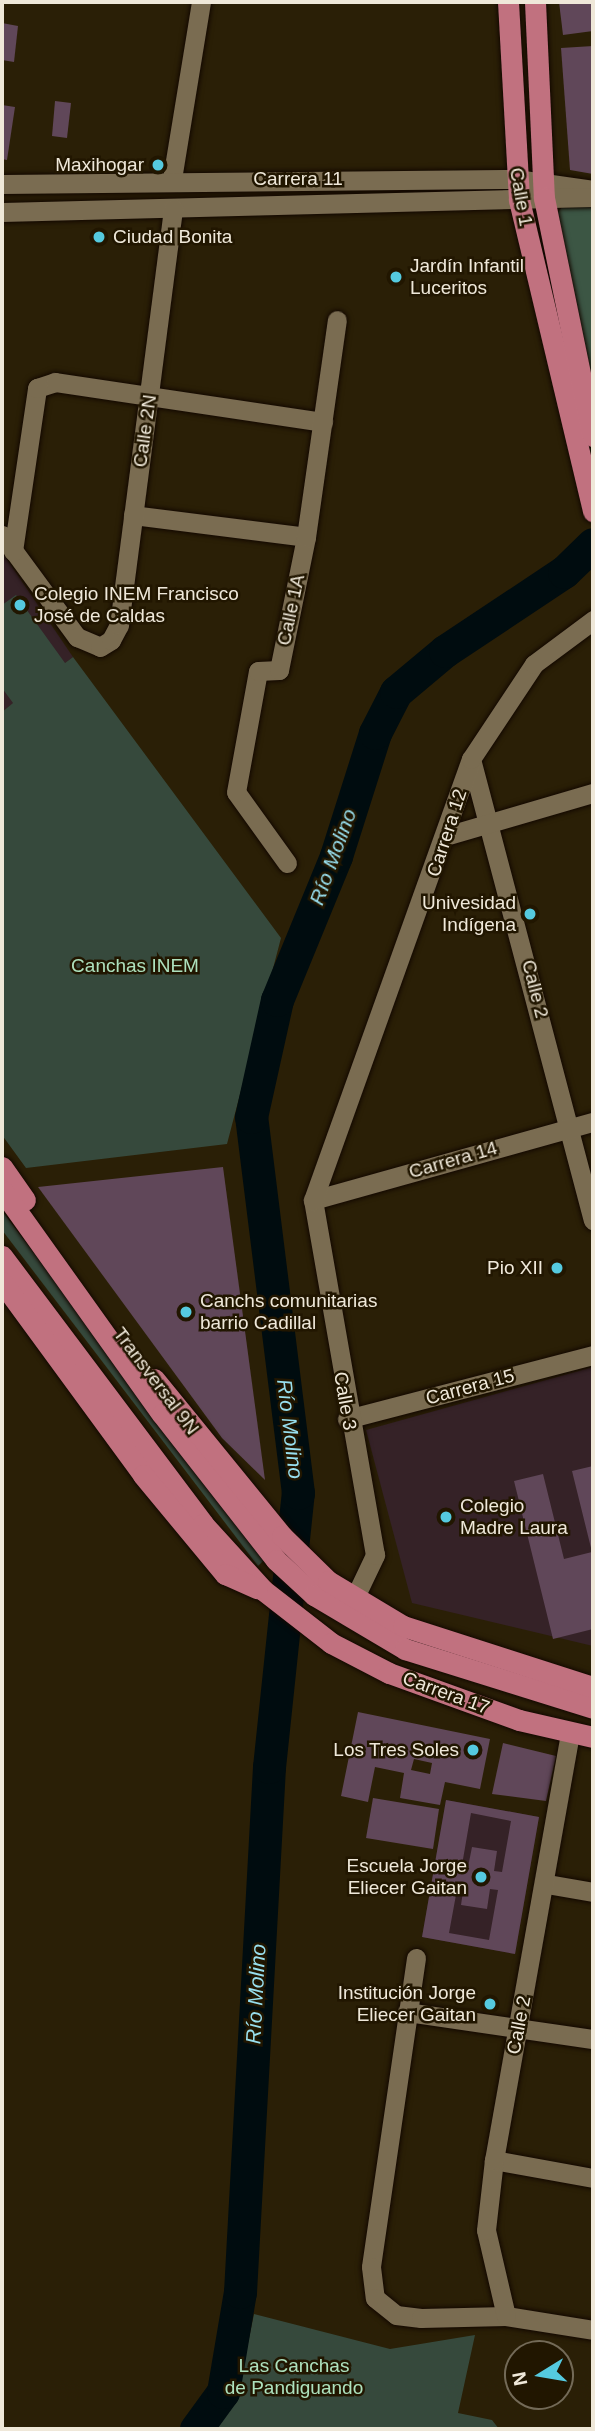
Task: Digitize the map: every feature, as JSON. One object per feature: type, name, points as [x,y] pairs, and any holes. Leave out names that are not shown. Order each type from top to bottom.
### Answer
[{"type":"main road","name":"Calle 1","points":[[508,2],[519,200],[592,507]]},
{"type":"main road","name":"Calle 1","points":[[535,2],[543,189],[593,436]]},
{"type":"main road","name":"Transversal 9N","points":[[2,1167],[96,1301],[321,1588]]},
{"type":"main road","name":"Transversal 9N","points":[[2,1190],[106,1335],[276,1560],[321,1588]]},
{"type":"main road","points":[[2,1256],[203,1524],[263,1590]]},
{"type":"main road","points":[[2,1282],[143,1475],[225,1574],[263,1590]]},
{"type":"main road","points":[[96,1301],[106,1335]]},
{"type":"main road","points":[[321,1588],[355,1597],[403,1626],[593,1687]]},
{"type":"main road","name":"Carrera 17","points":[[321,1588],[405,1649],[593,1709]]},
{"type":"main road","name":"Carrera 17","points":[[263,1590],[308,1625],[389,1673],[570,1734],[593,1737]]},
{"type":"main road","points":[[570,1734],[593,1746]]},
{"type":"street","points":[[172,179],[201,2]]},
{"type":"street","name":"Carrera 11","points":[[2,184],[172,179],[516,179],[543,189],[593,197]]},
{"type":"street","name":"Carrera 11","points":[[2,212],[519,200],[543,189],[593,190]]},
{"type":"street","name":"Calle 2N","points":[[7,543],[77,637],[100,647],[119,625],[173,208]]},
{"type":"street","name":"Calle 1A","points":[[288,863],[236,792],[258,671],[279,670],[306,537],[337,320]]},
{"type":"street","points":[[7,543],[37,388],[55,382],[149,401],[323,422]]},
{"type":"street","points":[[133,515],[306,537]]},
{"type":"street","name":"Carrera 12","points":[[313,1200],[449,835],[471,759],[534,664],[593,620]]},
{"type":"street","name":"Calle 2","points":[[471,759],[492,820],[593,1220]]},
{"type":"street","points":[[449,835],[492,820],[593,793]]},
{"type":"street","name":"Carrera 14","points":[[313,1200],[593,1122]]},
{"type":"street","name":"Calle 3","points":[[313,1200],[347,1419],[375,1555],[355,1597]]},
{"type":"street","name":"Carrera 15","points":[[347,1419],[593,1355]]},
{"type":"street","name":"Calle 2","points":[[506,2316],[486,2230],[494,2160],[547,1884],[570,1734]]},
{"type":"street","points":[[547,1884],[593,1892]]},
{"type":"street","points":[[416,1958],[371,2267],[375,2298],[396,2315],[421,2318],[506,2316],[593,2330]]},
{"type":"street","points":[[407,2012],[519,2025],[593,2039]]},
{"type":"street","points":[[494,2160],[593,2178]]},
{"type":"shaded area","name":"Colegio INEM Francisco José de Caldas","points":[[2,552],[73,657],[2,712]]},
{"type":"shaded area","points":[[593,1367],[593,1646],[412,1603],[366,1430]]},
{"type":"shaded area","name":"Escuela Jorge Eliecer Gaitan","points":[[446,1800],[539,1817],[515,1954],[422,1937]]},
{"type":"green space","points":[[593,205],[593,398],[552,220],[562,207]]},
{"type":"green space","name":"Canchas INEM","points":[[16,595],[65,663],[73,657],[281,938],[227,1144],[26,1168],[2,1135],[2,712],[13,703],[2,688],[2,605]]},
{"type":"green space","points":[[2,1211],[266,1558],[258,1566],[2,1230]]},
{"type":"green space","name":"Las Canchas de Pandiguando","points":[[254,2314],[390,2349],[475,2335],[458,2413],[492,2420],[499,2429],[215,2429],[237,2397]]},
{"type":"building","points":[[559,2],[593,2],[593,31],[563,35]]},
{"type":"building","points":[[2,23],[18,26],[14,62],[2,60]]},
{"type":"building","points":[[593,46],[593,174],[570,170],[561,48]]},
{"type":"building","points":[[55,101],[71,103],[67,138],[52,136]]},
{"type":"building","points":[[2,105],[15,107],[7,160],[2,159]]},
{"type":"building","name":"Canchs comunitarias barrio Cadillal","points":[[223,1167],[265,1480],[222,1438],[38,1187]]},
{"type":"building","points":[[593,1466],[593,1629],[553,1639],[514,1481],[543,1474],[564,1559],[592,1552],[572,1471]]},
{"type":"building","points":[[358,1712],[490,1739],[480,1789],[445,1782],[440,1805],[400,1798],[404,1773],[375,1767],[368,1802],[341,1796]],"holes":[[[414,1759],[432,1763],[430,1774],[411,1770]]]},
{"type":"building","points":[[503,1743],[556,1756],[546,1801],[492,1794]]},
{"type":"building","points":[[373,1798],[439,1809],[433,1849],[366,1838]]},
{"type":"building","name":"Escuela Jorge Eliecer Gaitan","points":[[446,1800],[539,1817],[515,1954],[422,1937]],"holes":[[[471,1813],[511,1821],[502,1872],[494,1871],[497,1851],[472,1847],[468,1867],[462,1865]],[[458,1884],[464,1885],[461,1905],[487,1909],[490,1889],[498,1890],[489,1940],[449,1933]]]},
{"type":"waterway","name":"Río Molino","points":[[196,2429],[223,2392],[240,2292],[269,1767],[298,1493],[251,1117],[277,1000],[336,856],[375,733],[396,692],[445,651],[564,572],[593,544]]},
{"type":"place","name":"Maxihogar","points":[[158,165]]},
{"type":"place","name":"Ciudad Bonita","points":[[99,237]]},
{"type":"place","name":"Jardín Infantil Luceritos","points":[[396,277]]},
{"type":"place","name":"Colegio INEM Francisco José de Caldas","points":[[20,605]]},
{"type":"place","name":"Univesidad Indígena","points":[[530,914]]},
{"type":"place","name":"Pio XII","points":[[557,1268]]},
{"type":"place","name":"Canchs comunitarias barrio Cadillal","points":[[186,1312]]},
{"type":"place","name":"Colegio Madre Laura","points":[[446,1517]]},
{"type":"place","name":"Los Tres Soles","points":[[473,1750]]},
{"type":"place","name":"Escuela Jorge Eliecer Gaitan","points":[[481,1877]]},
{"type":"place","name":"Institución Jorge Eliecer Gaitan","points":[[490,2004]]}]
